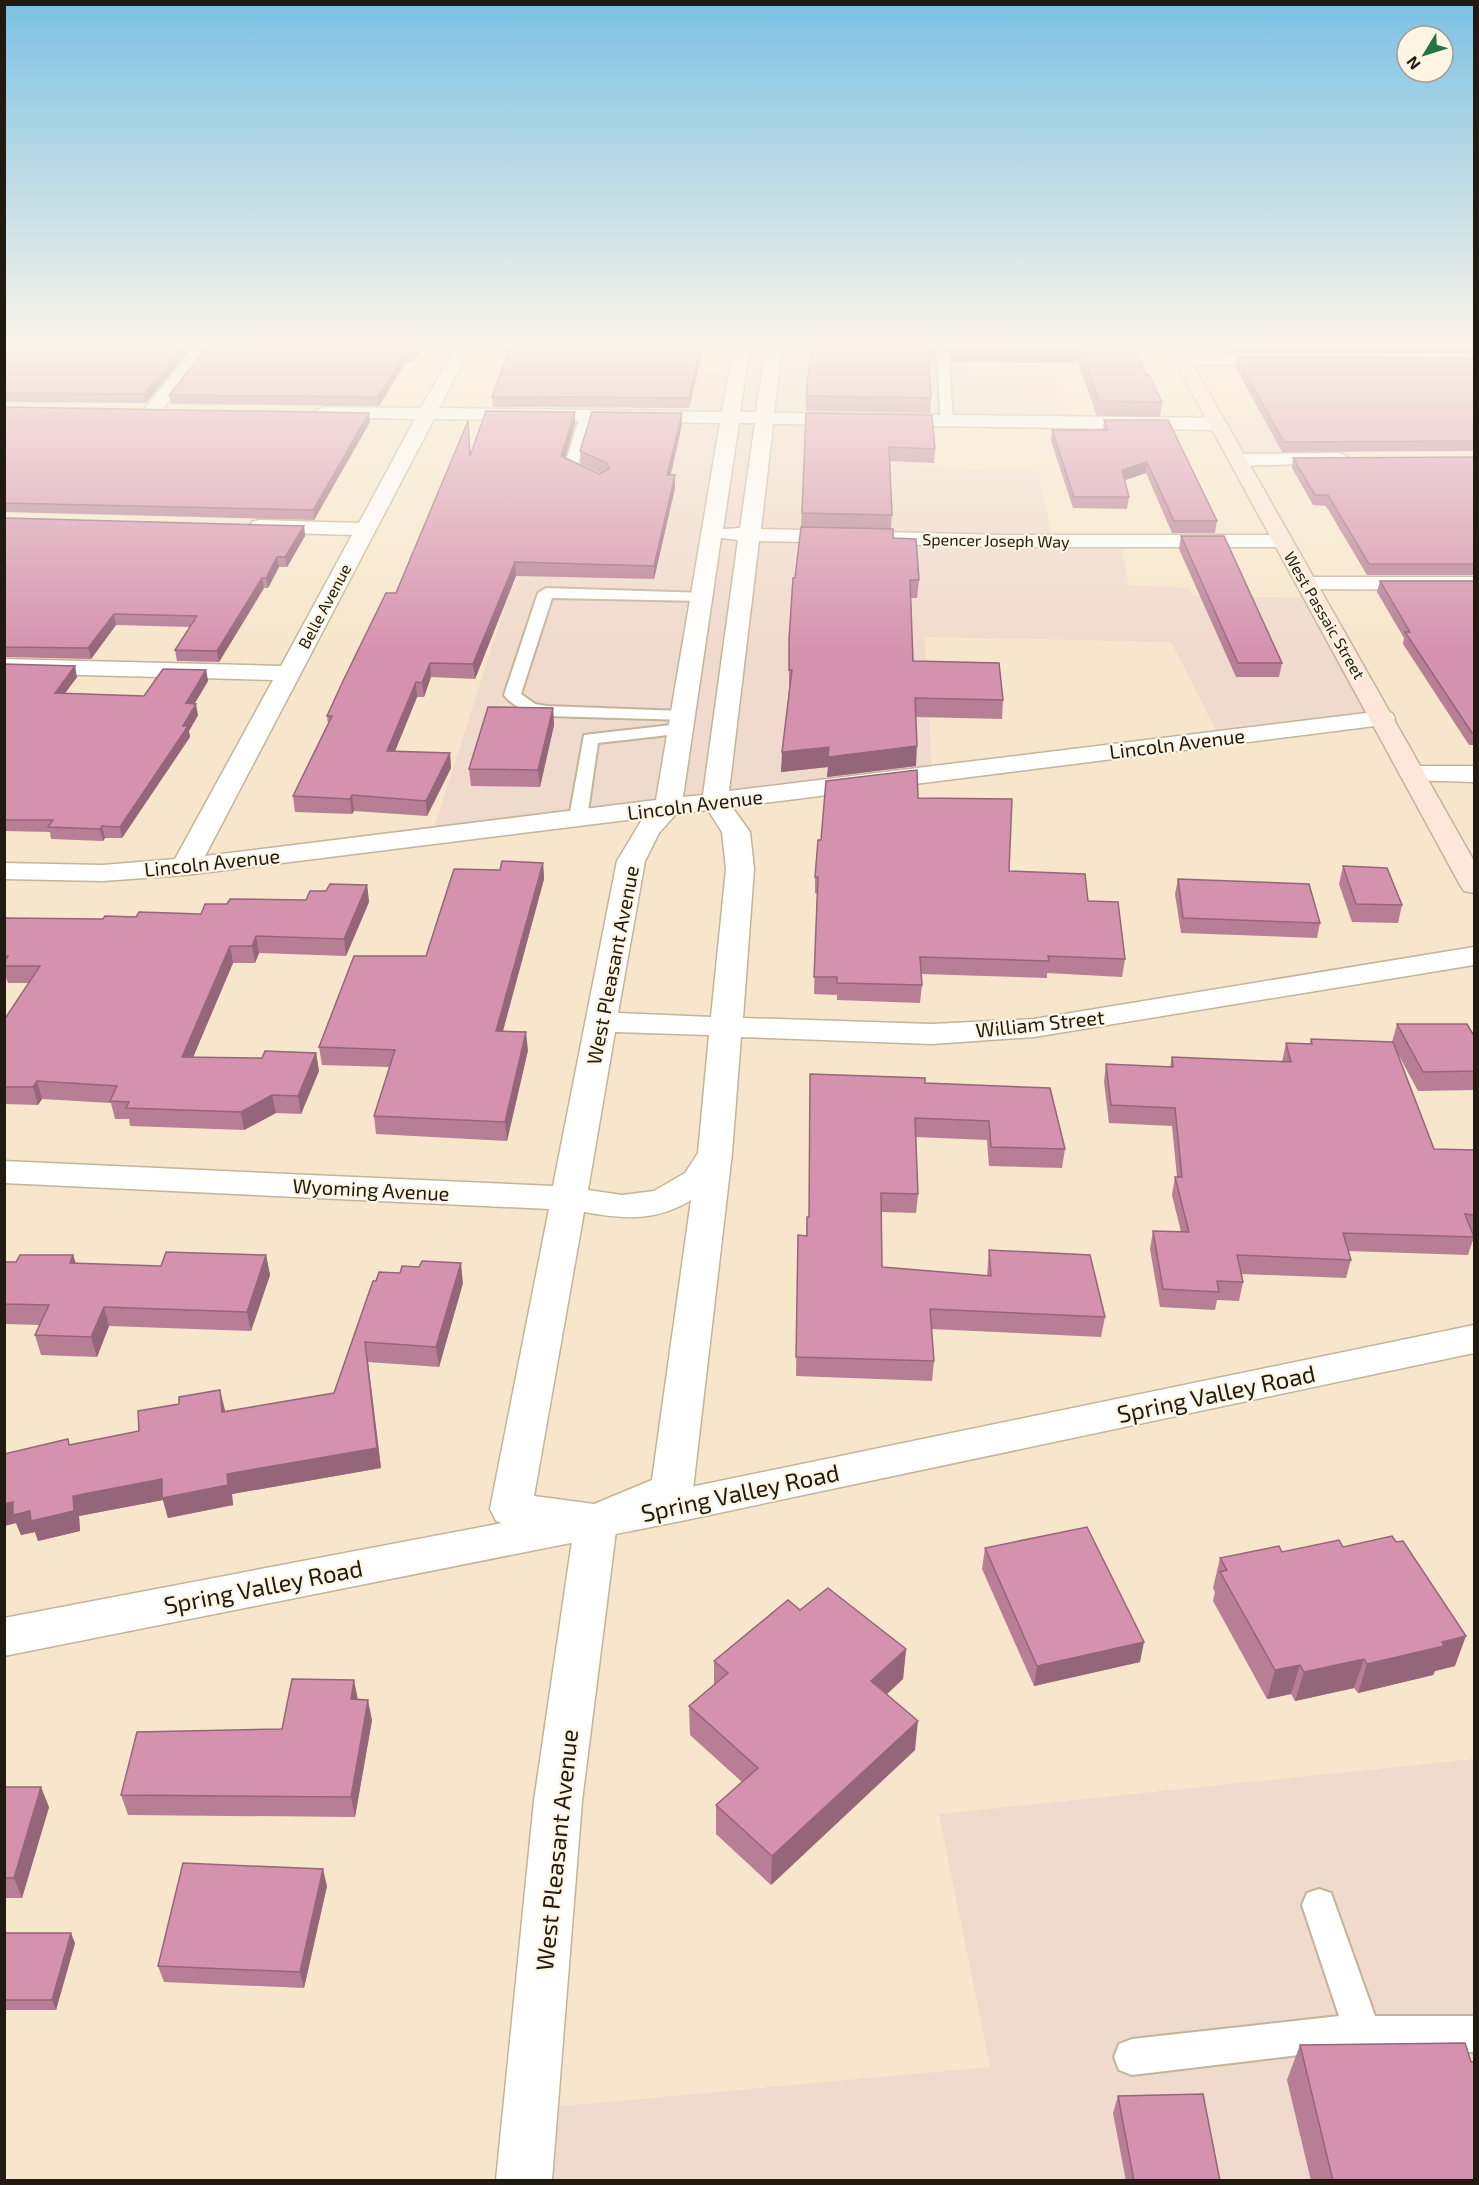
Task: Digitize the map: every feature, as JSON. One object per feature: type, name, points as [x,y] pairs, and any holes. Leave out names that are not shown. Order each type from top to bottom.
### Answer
[{"type":"main road","name":"West Passaic Street","points":[[1231,447],[1282,541],[1415,774],[1474,885]]},
{"type":"street","name":"Belle Avenue","points":[[185,867],[409,447]]},
{"type":"street","points":[[668,807],[726,447]]},
{"type":"street","points":[[596,1521],[672,1489],[715,1152],[740,869],[736,832],[715,801],[761,447]]},
{"type":"street","points":[[1239,460],[1358,459]]},
{"type":"street","points":[[237,526],[365,529]]},
{"type":"street","name":"Spencer Joseph Way","points":[[711,534],[1005,541],[1282,541]]},
{"type":"street","points":[[1308,584],[1474,584]]},
{"type":"street","points":[[4,666],[288,673]]},
{"type":"street","name":"Lincoln Avenue","points":[[4,871],[103,873],[185,867],[1383,718]]},
{"type":"street","points":[[1415,774],[1474,774]]},
{"type":"street","name":"West Pleasant Avenue","points":[[524,2181],[558,1801],[596,1521],[512,1509],[632,861],[646,831],[668,807]]},
{"type":"street","name":"William Street","points":[[601,1022],[932,1034],[1034,1028],[1474,956]]},
{"type":"street","name":"Wyoming Avenue","points":[[4,1172],[568,1198],[622,1207],[662,1202],[698,1181],[715,1152]]},
{"type":"street","name":"Spring Valley Road","points":[[4,1637],[596,1521],[1474,1340]]},
{"type":"lane","points":[[577,447],[572,467],[601,480]]},
{"type":"lane","points":[[681,723],[547,711],[530,708],[512,695],[546,593],[701,596]]},
{"type":"lane","points":[[578,818],[590,739],[681,723]]},
{"type":"lane","points":[[1319,1905],[1363,2034]]},
{"type":"lane","points":[[1132,2057],[1324,2034],[1474,2034]]},
{"type":"shaded area","points":[[558,447],[920,447],[921,469],[1038,471],[1054,541],[1120,541],[1129,585],[1190,588],[1193,595],[1316,598],[1383,718],[1220,738],[1171,642],[925,637],[932,774],[431,837],[510,591],[524,571]]},
{"type":"shaded area","points":[[1231,447],[1314,447],[1323,459],[1239,460]]},
{"type":"shaded area","points":[[1474,1759],[1474,2180],[524,2180],[530,2109],[990,2067],[939,1814]]},
{"type":"building","points":[[4,447],[349,447],[313,510],[4,503]]},
{"type":"building","points":[[457,447],[469,447],[470,456],[473,447],[564,447],[561,456],[599,474],[609,469],[607,463],[580,451],[581,447],[674,447],[667,475],[675,475],[654,566],[515,562],[473,664],[430,663],[422,683],[416,682],[387,751],[450,753],[426,801],[352,795],[350,799],[293,796],[332,716],[327,716],[343,681],[386,593],[396,593]]},
{"type":"building","points":[[805,447],[935,447],[935,449],[889,447],[892,515],[802,513]]},
{"type":"building","points":[[1058,447],[1181,447],[1217,521],[1174,521],[1147,462],[1122,470],[1129,497],[1074,497]]},
{"type":"building","points":[[1474,457],[1474,564],[1369,564],[1328,495],[1315,495],[1293,458]]},
{"type":"building","points":[[4,518],[304,526],[285,557],[277,557],[266,578],[262,578],[217,651],[175,650],[197,616],[114,614],[88,648],[4,647]]},
{"type":"building","points":[[801,527],[893,529],[893,538],[916,539],[919,580],[910,580],[913,661],[999,663],[1003,700],[915,698],[917,746],[828,757],[829,747],[782,752],[792,670],[789,670],[789,640],[793,578],[795,578]]},
{"type":"building","points":[[1181,536],[1224,536],[1282,663],[1238,663]]},
{"type":"building","points":[[1380,581],[1474,581],[1474,733],[1405,632],[1410,632]]},
{"type":"building","points":[[4,664],[75,666],[55,693],[144,696],[163,669],[206,670],[186,703],[196,704],[183,726],[188,726],[120,827],[102,826],[100,829],[48,827],[53,820],[4,820]]},
{"type":"building","points":[[488,707],[553,708],[538,770],[469,769]]},
{"type":"building","points":[[917,770],[918,798],[1012,799],[1009,871],[1085,874],[1088,901],[1118,902],[1125,959],[1048,956],[1049,961],[920,957],[922,985],[837,983],[837,977],[814,977],[818,877],[815,877],[826,781]]},
{"type":"building","points":[[502,861],[543,863],[496,1031],[526,1032],[505,1122],[374,1116],[395,1050],[319,1047],[354,956],[426,956],[454,869],[500,870]]},
{"type":"building","points":[[1343,866],[1387,868],[1402,905],[1356,904]]},
{"type":"building","points":[[1178,879],[1309,884],[1320,923],[1183,918]]},
{"type":"building","points":[[330,884],[367,885],[344,939],[256,936],[252,946],[230,946],[182,1057],[262,1058],[265,1051],[316,1053],[298,1096],[272,1095],[241,1112],[126,1108],[129,1102],[110,1101],[117,1086],[37,1081],[33,1087],[4,1087],[4,1020],[40,966],[4,966],[8,956],[4,956],[4,918],[103,919],[105,916],[136,917],[139,912],[201,914],[205,904],[227,904],[230,899],[306,900],[310,891],[326,891]]},
{"type":"building","points":[[1397,1024],[1467,1024],[1474,1036],[1474,1071],[1423,1072]]},
{"type":"building","points":[[1311,1039],[1393,1042],[1434,1149],[1474,1150],[1474,1215],[1465,1214],[1474,1237],[1343,1233],[1351,1260],[1237,1255],[1243,1282],[1217,1281],[1219,1292],[1163,1289],[1153,1231],[1189,1232],[1175,1177],[1182,1177],[1175,1108],[1111,1105],[1106,1064],[1173,1067],[1172,1057],[1291,1062],[1286,1043],[1312,1044]]},
{"type":"building","points":[[810,1074],[925,1078],[925,1083],[1050,1088],[1065,1149],[991,1147],[989,1121],[915,1118],[918,1194],[881,1193],[882,1267],[991,1276],[989,1250],[1090,1255],[1105,1317],[930,1309],[934,1361],[796,1357],[798,1235],[807,1236],[807,1217],[809,1217]]},
{"type":"building","points":[[166,1252],[266,1255],[247,1312],[104,1307],[91,1337],[35,1335],[49,1305],[4,1304],[4,1262],[16,1262],[20,1255],[73,1255],[70,1263],[161,1266]]},
{"type":"building","points":[[422,1261],[461,1263],[436,1347],[365,1342],[377,1448],[227,1474],[228,1485],[162,1498],[162,1479],[73,1496],[74,1511],[31,1521],[30,1511],[13,1515],[13,1502],[4,1504],[4,1454],[68,1439],[69,1445],[139,1431],[138,1411],[179,1404],[179,1397],[220,1390],[222,1412],[334,1393],[373,1281],[376,1281],[379,1272],[400,1273],[402,1266],[419,1267]]},
{"type":"building","points":[[1087,1527],[1144,1642],[1037,1666],[985,1548]]},
{"type":"building","points":[[1392,1536],[1396,1542],[1403,1541],[1466,1636],[1442,1642],[1444,1646],[1367,1664],[1364,1659],[1304,1672],[1300,1665],[1275,1670],[1220,1572],[1227,1570],[1220,1558],[1279,1546],[1282,1552],[1339,1540],[1343,1547]]},
{"type":"building","points":[[828,1588],[906,1649],[871,1681],[918,1721],[772,1856],[716,1805],[758,1768],[689,1706],[728,1673],[714,1661],[788,1600],[800,1610]]},
{"type":"building","points":[[292,1679],[354,1680],[351,1699],[368,1700],[351,1797],[121,1795],[137,1732],[282,1729]]},
{"type":"building","points":[[4,1787],[41,1787],[14,1878],[4,1878]]},
{"type":"building","points":[[183,1863],[323,1869],[300,1972],[158,1966]]},
{"type":"building","points":[[6,1933],[71,1933],[52,2000],[4,2000],[4,1937]]},
{"type":"building","points":[[1465,2043],[1471,2062],[1474,2062],[1474,2181],[1333,2181],[1300,2045]]},
{"type":"building","points":[[1203,2094],[1220,2181],[1134,2181],[1118,2096]]}]
